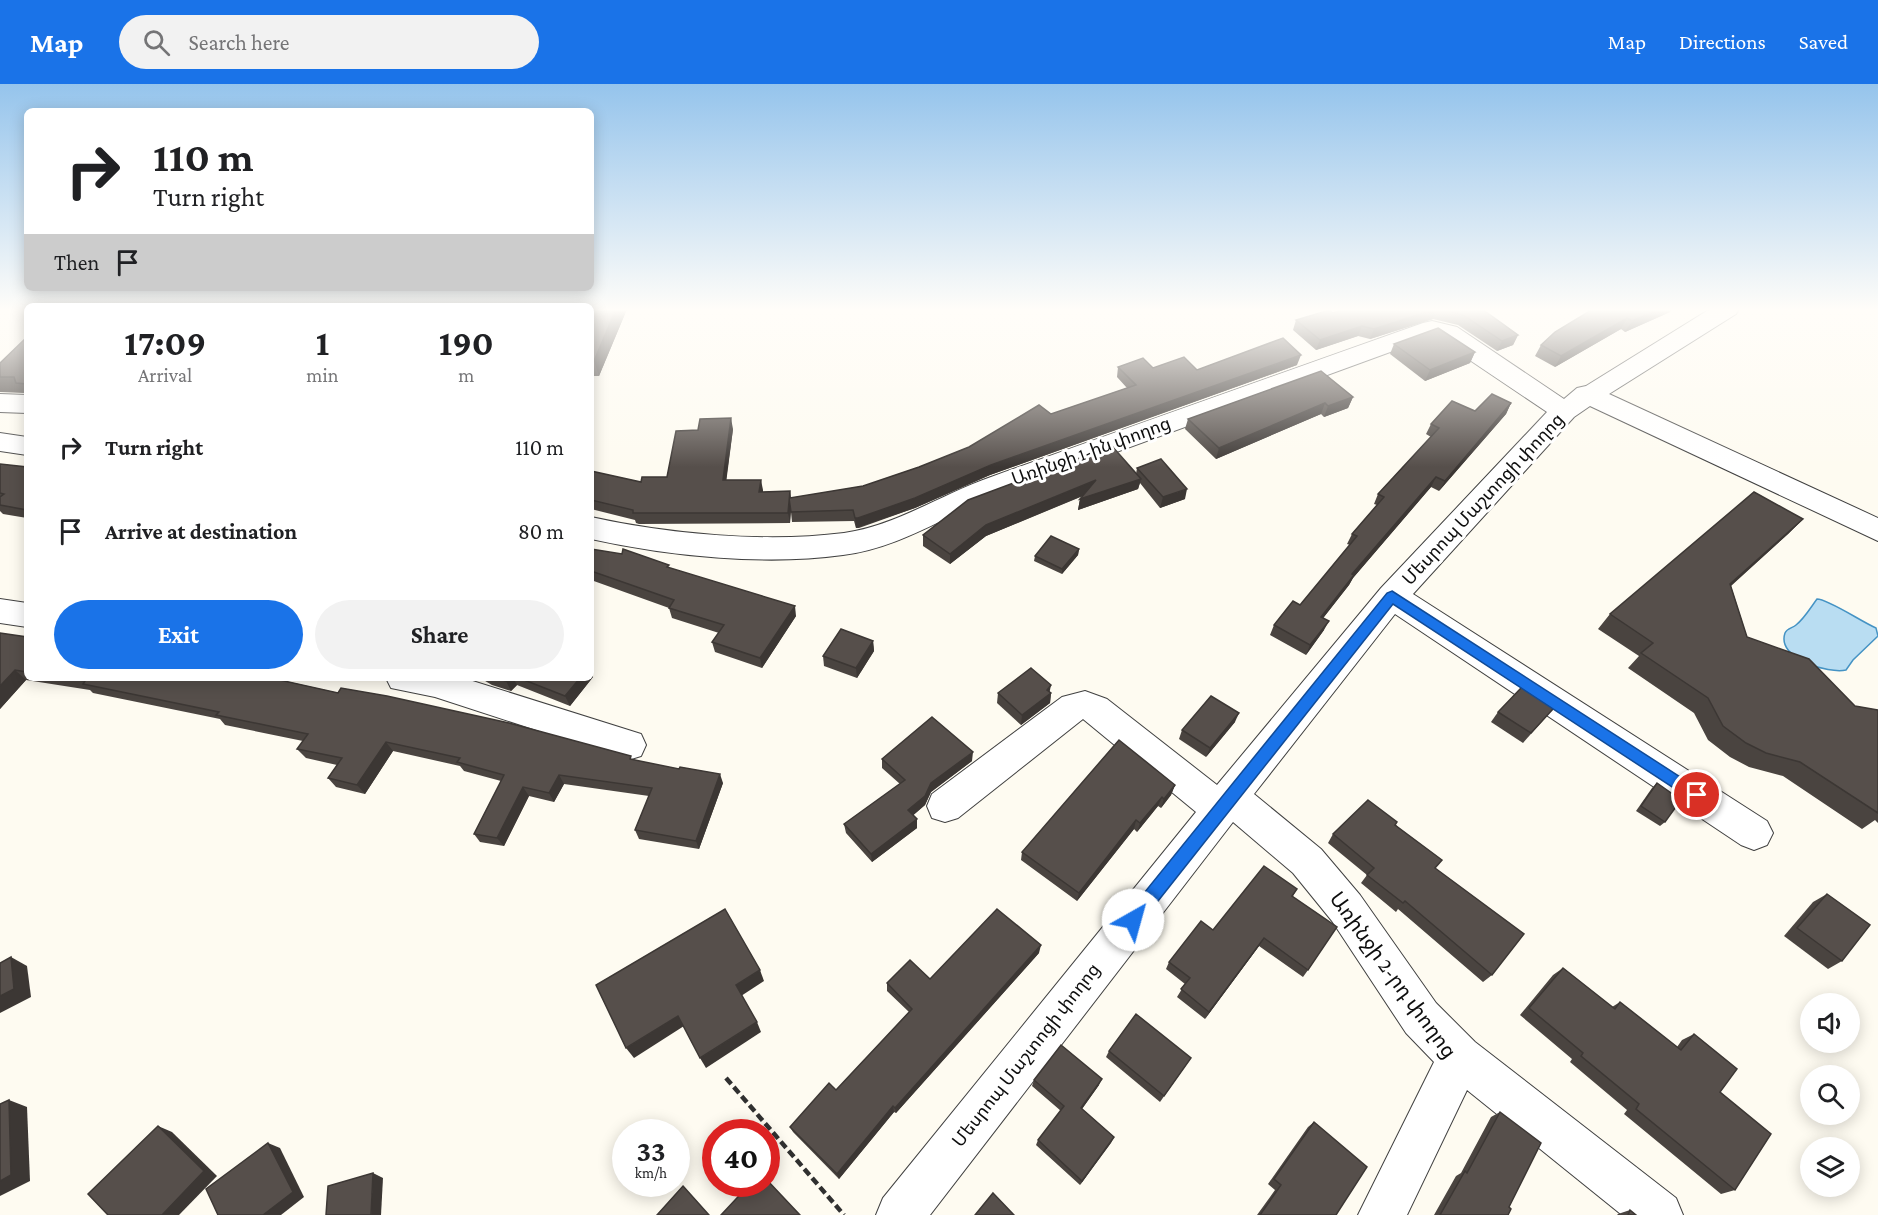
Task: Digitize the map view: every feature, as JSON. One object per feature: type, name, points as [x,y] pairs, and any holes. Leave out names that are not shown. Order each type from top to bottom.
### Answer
[{"type":"street","name":"Առինջի 1-ին փողոց","points":[[594,529],[641,538],[786,549],[844,544],[880,537],[970,495],[1339,362]]},
{"type":"street","name":"Առինջի 1-ին փողոց","points":[[1501,362],[1575,403],[1878,530]]},
{"type":"street","name":"Մեսրոպ Մաշտոցի փողոց","points":[[900,1215],[1225,803],[1392,596],[1575,403],[1642,362]]},
{"type":"street","points":[[0,403],[24,404]]},
{"type":"street","points":[[1392,596],[1754,833]]},
{"type":"street","points":[[0,610],[24,614]]},
{"type":"street","points":[[422,681],[435,683],[628,745]]},
{"type":"street","name":"Առինջի 2-րդ փողոց","points":[[945,806],[1074,707],[1084,705],[1095,709],[1307,861],[1346,908],[1421,1018],[1460,1058],[1382,1215]]},
{"type":"street","points":[[1460,1058],[1659,1215]]},
{"type":"path","points":[[726,1078],[844,1215]]},
{"type":"water","points":[[1817,599],[1876,628],[1878,636],[1846,670],[1828,670],[1806,663],[1788,650],[1784,642],[1786,631],[1802,620]]},
{"type":"building","points":[[24,362],[24,384],[16,383],[14,377],[0,377],[0,363]]},
{"type":"building","points":[[1132,362],[1147,362],[1153,368],[1171,362],[1189,362],[1197,370],[1219,362],[1282,362],[991,465],[915,498],[858,518],[855,518],[853,510],[791,512],[789,498],[863,486],[919,467],[969,447],[1039,405],[1051,414],[1136,385],[1118,367]]},
{"type":"building","points":[[1419,362],[1451,362],[1430,370]]},
{"type":"building","points":[[1321,371],[1353,397],[1328,406],[1325,403],[1219,448],[1188,419]]},
{"type":"building","points":[[1492,394],[1511,403],[1445,481],[1436,477],[1352,574],[1354,575],[1321,617],[1329,621],[1310,645],[1274,625],[1293,601],[1300,605],[1357,536],[1352,534],[1384,497],[1378,494],[1439,428],[1431,424],[1452,401],[1475,411]]},
{"type":"building","points":[[731,418],[723,480],[761,480],[759,492],[790,491],[788,513],[633,513],[633,510],[594,501],[594,472],[641,482],[642,477],[667,477],[676,431],[698,430],[700,419]]},
{"type":"building","points":[[1112,446],[1141,479],[1080,499],[1096,480],[986,525],[950,554],[923,535],[968,500]]},
{"type":"building","points":[[1161,459],[1187,489],[1163,497],[1137,468]]},
{"type":"building","points":[[0,464],[24,467],[24,509],[0,505],[0,497],[4,494],[0,493]]},
{"type":"building","points":[[1754,492],[1803,519],[1730,584],[1747,637],[1809,659],[1855,706],[1878,710],[1878,813],[1800,762],[1766,753],[1746,743],[1723,726],[1708,698],[1641,653],[1653,643],[1610,614]]},
{"type":"building","points":[[1051,536],[1079,549],[1062,569],[1035,556]]},
{"type":"building","points":[[594,549],[622,554],[623,549],[669,565],[667,567],[795,606],[760,658],[712,642],[724,625],[669,608],[674,600],[594,572]]},
{"type":"building","points":[[841,629],[873,641],[856,668],[823,656]]},
{"type":"building","points":[[0,633],[24,637],[24,672],[15,670],[0,686]]},
{"type":"building","points":[[1031,668],[1051,685],[1047,690],[1051,693],[1022,715],[998,693]]},
{"type":"building","points":[[85,681],[284,681],[338,693],[341,688],[509,723],[631,756],[630,759],[679,769],[680,767],[720,774],[696,841],[635,830],[652,788],[559,775],[549,793],[523,787],[497,838],[474,834],[504,775],[457,762],[460,758],[386,742],[357,785],[328,778],[342,758],[297,749],[308,734],[216,715],[219,712],[83,684]]},
{"type":"building","points":[[527,681],[578,681],[565,696]]},
{"type":"building","points":[[1522,687],[1554,708],[1531,733],[1498,712]]},
{"type":"building","points":[[1211,696],[1239,713],[1210,748],[1182,730]]},
{"type":"building","points":[[932,717],[973,752],[931,783],[925,796],[908,810],[917,819],[871,854],[844,824],[905,780],[882,759]]},
{"type":"building","points":[[1119,740],[1175,785],[1140,823],[1136,820],[1079,893],[1022,852]]},
{"type":"building","points":[[1657,783],[1681,800],[1665,822],[1641,806]]},
{"type":"building","points":[[1368,800],[1397,822],[1395,825],[1442,860],[1435,868],[1524,934],[1492,975],[1405,901],[1403,903],[1367,875],[1374,868],[1333,834]]},
{"type":"building","points":[[1264,866],[1297,889],[1292,896],[1337,927],[1308,970],[1264,938],[1209,1012],[1181,989],[1190,978],[1169,962],[1201,921],[1213,930]]},
{"type":"building","points":[[1827,894],[1870,925],[1842,961],[1797,928]]},
{"type":"building","points":[[725,909],[760,970],[736,985],[757,1022],[700,1058],[678,1016],[626,1048],[596,985]]},
{"type":"building","points":[[997,909],[1041,945],[895,1108],[893,1106],[837,1174],[790,1127],[829,1083],[836,1090],[912,1009],[887,983],[910,960],[930,979]]},
{"type":"building","points":[[11,957],[14,989],[0,996],[0,963]]},
{"type":"building","points":[[1563,968],[1615,1009],[1620,1002],[1681,1050],[1694,1034],[1737,1069],[1720,1092],[1771,1134],[1735,1190],[1636,1109],[1639,1104],[1581,1056],[1583,1053],[1529,1008]]},
{"type":"building","points":[[1136,1014],[1191,1058],[1164,1096],[1109,1051]]},
{"type":"building","points":[[1061,1045],[1102,1079],[1081,1108],[1114,1137],[1082,1181],[1038,1140],[1064,1106],[1034,1080]]},
{"type":"building","points":[[9,1100],[11,1175],[0,1181],[0,1104]]},
{"type":"building","points":[[1500,1112],[1541,1143],[1509,1207],[1511,1209],[1508,1215],[1440,1215],[1465,1171],[1467,1173]]},
{"type":"building","points":[[1314,1122],[1367,1167],[1336,1215],[1260,1215],[1281,1185],[1274,1179]]},
{"type":"building","points":[[158,1126],[204,1171],[162,1215],[108,1215],[88,1194]]},
{"type":"building","points":[[268,1143],[293,1192],[263,1215],[218,1215],[206,1189]]},
{"type":"building","points":[[373,1173],[371,1215],[326,1215],[328,1186]]},
{"type":"building","points":[[993,1193],[1014,1215],[975,1215]]},
{"type":"building","points":[[690,1194],[709,1215],[657,1215],[673,1197],[690,1197]]},
{"type":"building","points":[[780,1194],[800,1215],[721,1215],[738,1197],[780,1197]]},
{"type":"route","points":[[1133,920],[1392,596],[1697,795]]}]
